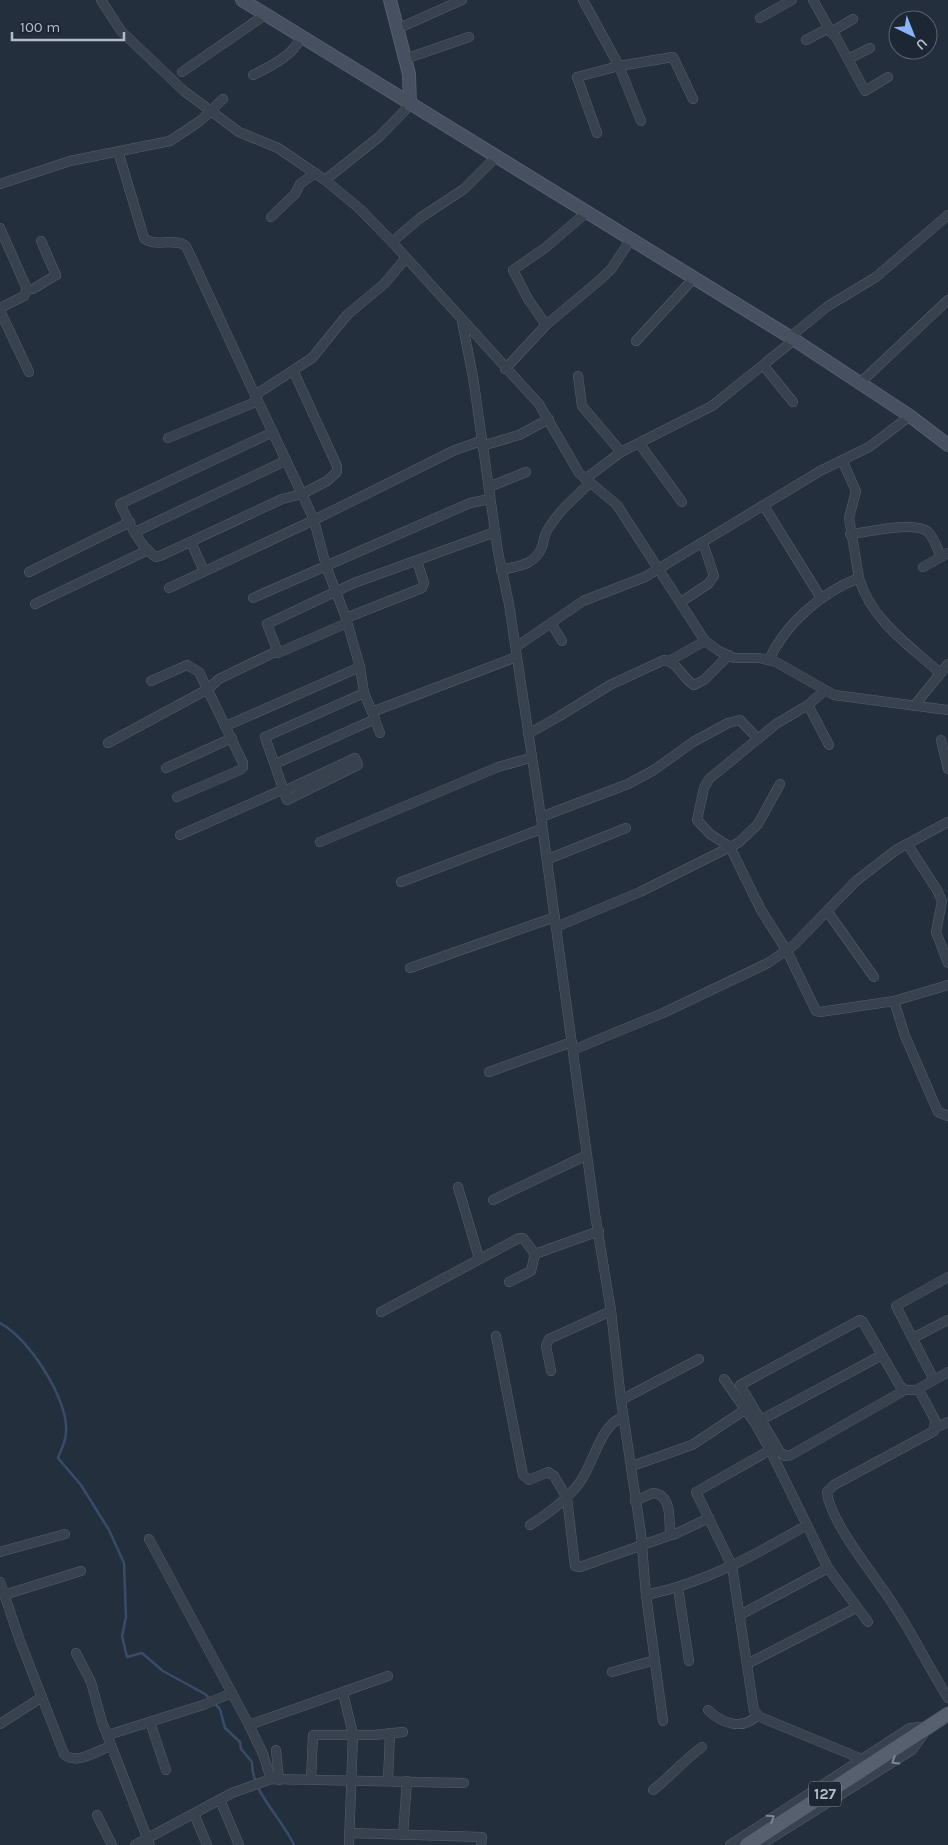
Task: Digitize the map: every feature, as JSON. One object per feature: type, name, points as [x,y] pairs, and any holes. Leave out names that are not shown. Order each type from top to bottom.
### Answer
[{"type":"main road","points":[[242,0],[792,338],[910,416],[948,445]]},
{"type":"main road","points":[[390,0],[411,89],[410,105]]},
{"type":"main road","name":"127","points":[[747,1845],[948,1714]]},
{"type":"street","points":[[101,0],[126,37],[170,78],[239,132],[278,148],[325,180],[360,209],[392,242],[505,369],[539,404],[579,473],[617,505],[705,641],[719,651],[729,655],[768,660],[801,676],[824,691],[843,697],[948,710]]},
{"type":"street","points":[[397,29],[462,0]]},
{"type":"street","points":[[584,0],[620,66],[641,120]]},
{"type":"street","points":[[760,18],[792,0]]},
{"type":"street","points":[[814,0],[865,91],[888,77]]},
{"type":"street","points":[[182,72],[265,15]]},
{"type":"street","points":[[806,40],[853,19]]},
{"type":"street","points":[[253,75],[276,63],[294,49],[301,37]]},
{"type":"street","points":[[404,59],[469,37]]},
{"type":"street","points":[[848,59],[870,48]]},
{"type":"street","points":[[597,133],[577,77],[620,66],[673,57],[693,99]]},
{"type":"street","points":[[0,184],[70,161],[170,142],[200,121],[223,99]]},
{"type":"street","points":[[325,180],[379,137],[410,105]]},
{"type":"street","points":[[118,151],[144,238],[149,242],[181,243],[186,246],[314,520],[326,566],[337,592],[360,667],[364,693],[380,733]]},
{"type":"street","points":[[392,242],[420,218],[464,189],[496,157]]},
{"type":"street","points":[[271,218],[295,194],[300,184],[315,174]]},
{"type":"street","points":[[546,325],[528,299],[513,270],[544,248],[587,212]]},
{"type":"street","points":[[501,570],[529,563],[536,558],[540,552],[547,529],[587,481],[621,452],[712,406],[763,365],[828,306],[876,277],[948,215]]},
{"type":"street","points":[[0,228],[27,289],[24,296],[0,309],[29,372]]},
{"type":"street","points":[[505,369],[546,325],[612,268],[632,239]]},
{"type":"street","points":[[27,289],[33,289],[56,274],[40,241]]},
{"type":"street","points":[[168,438],[257,398],[312,358],[347,315],[384,284],[406,258]]},
{"type":"street","points":[[636,341],[694,278]]},
{"type":"street","points":[[860,383],[948,300]]},
{"type":"street","points":[[462,320],[473,377],[495,532],[516,652],[530,758],[541,817],[541,829],[548,859],[587,1155],[611,1311],[623,1417],[632,1466],[646,1595],[663,1721]]},
{"type":"street","points":[[763,365],[792,402]]},
{"type":"street","points":[[273,432],[120,504],[135,532],[148,550],[156,557],[282,499],[302,494],[327,481],[337,472],[337,466],[293,370]]},
{"type":"street","points":[[578,376],[582,406],[621,452]]},
{"type":"street","points":[[275,764],[373,716],[516,652],[551,623],[583,601],[646,577],[820,471],[869,447],[910,416]]},
{"type":"street","points":[[169,588],[314,520],[454,450],[519,434],[549,419]]},
{"type":"street","points":[[639,443],[682,502]]},
{"type":"street","points":[[842,460],[856,491],[849,518],[850,534],[859,578],[866,598],[884,623],[940,673]]},
{"type":"street","points":[[135,532],[285,461]]},
{"type":"street","points":[[489,487],[526,472]]},
{"type":"street","points":[[252,598],[470,503],[490,498]]},
{"type":"street","points":[[764,506],[821,598]]},
{"type":"street","points":[[29,572],[130,522]]},
{"type":"street","points":[[850,534],[909,528],[928,532],[944,554],[923,567]]},
{"type":"street","points":[[276,652],[276,647],[267,624],[354,583],[495,532]]},
{"type":"street","points":[[191,542],[204,571]]},
{"type":"street","points":[[680,602],[708,584],[714,576],[703,542]]},
{"type":"street","points":[[35,604],[148,550]]},
{"type":"street","points":[[108,743],[208,689],[219,679],[276,652],[281,653],[346,621],[422,588],[424,583],[417,561]]},
{"type":"street","points":[[768,660],[788,631],[821,598],[859,578]]},
{"type":"street","points":[[551,623],[562,641]]},
{"type":"street","points":[[528,734],[558,718],[610,685],[664,660],[669,661],[705,641]]},
{"type":"street","points":[[669,661],[694,685],[704,680],[729,655]]},
{"type":"street","points":[[914,706],[948,664]]},
{"type":"street","points":[[151,681],[187,665],[199,672],[243,762],[242,768],[177,797]]},
{"type":"street","points":[[226,726],[360,667]]},
{"type":"street","points":[[824,691],[808,705],[776,724],[709,779],[697,812],[697,820],[730,847],[761,910],[787,951],[816,1011],[820,1012],[894,1001],[948,985]]},
{"type":"street","points":[[180,835],[284,790],[356,758],[358,765],[287,800],[284,790],[275,764],[265,737],[364,693]]},
{"type":"street","points":[[808,705],[829,745]]},
{"type":"street","points":[[541,817],[628,784],[728,723],[740,720],[758,739]]},
{"type":"street","points":[[166,768],[232,738]]},
{"type":"street","points":[[941,740],[948,769]]},
{"type":"street","points":[[320,842],[498,767],[530,758]]},
{"type":"street","points":[[556,927],[640,892],[730,847],[748,835],[758,824],[780,784]]},
{"type":"street","points":[[489,1072],[572,1046],[716,989],[787,951],[856,881],[896,850],[948,822]]},
{"type":"street","points":[[548,859],[626,828]]},
{"type":"street","points":[[401,882],[541,829]]},
{"type":"street","points":[[908,845],[938,890],[942,901],[936,932],[948,963]]},
{"type":"street","points":[[827,911],[874,978]]},
{"type":"street","points":[[410,968],[555,917]]},
{"type":"street","points":[[894,1001],[908,1043],[938,1112],[948,1116]]},
{"type":"street","points":[[493,1200],[587,1155]]},
{"type":"street","points":[[458,1187],[479,1258]]},
{"type":"street","points":[[535,1254],[599,1232]]},
{"type":"street","points":[[381,1312],[521,1237],[535,1254]]},
{"type":"street","points":[[509,1282],[531,1271],[535,1254]]},
{"type":"street","points":[[934,1380],[896,1306],[948,1277]]},
{"type":"street","points":[[551,1371],[546,1346],[549,1339],[611,1311]]},
{"type":"street","points":[[905,1390],[899,1385],[863,1322],[860,1320],[852,1322],[740,1385],[780,1452],[785,1456],[790,1456],[905,1390],[918,1389],[948,1372]]},
{"type":"street","points":[[913,1338],[948,1320]]},
{"type":"street","points":[[496,1336],[523,1474],[529,1480],[546,1472],[552,1473],[567,1498],[574,1562],[577,1567],[642,1546],[709,1518]]},
{"type":"street","points":[[761,1420],[882,1355]]},
{"type":"street","points":[[621,1400],[699,1359]]},
{"type":"street","points":[[724,1379],[746,1409],[770,1450],[828,1568],[868,1622]]},
{"type":"street","points":[[918,1389],[935,1420],[935,1428],[932,1433],[834,1485],[827,1492],[832,1509],[855,1550],[894,1606],[948,1698]]},
{"type":"street","points":[[632,1466],[692,1446],[746,1409]]},
{"type":"street","points":[[530,1525],[567,1498],[582,1480],[606,1429],[616,1420],[623,1417]]},
{"type":"street","points":[[935,1428],[948,1422]]},
{"type":"street","points":[[770,1450],[696,1492],[732,1566],[747,1664],[748,1684],[754,1711],[757,1715],[862,1759]]},
{"type":"street","points":[[635,1501],[653,1493],[662,1496],[667,1504],[671,1535]]},
{"type":"street","points":[[646,1595],[678,1588],[732,1566],[807,1525]]},
{"type":"street","points":[[0,1552],[65,1534]]},
{"type":"street","points":[[149,1539],[249,1725],[275,1779]]},
{"type":"street","points":[[740,1615],[828,1568]]},
{"type":"street","points":[[4,1595],[81,1571]]},
{"type":"street","points":[[0,1582],[64,1754],[68,1758],[81,1758],[112,1746]]},
{"type":"street","points":[[678,1588],[689,1661]]},
{"type":"street","points":[[747,1664],[856,1608]]},
{"type":"street","points":[[76,1653],[91,1682],[108,1735],[149,1842]]},
{"type":"street","points":[[612,1672],[655,1660]]},
{"type":"street","points":[[249,1725],[343,1694],[388,1676]]},
{"type":"street","points":[[108,1735],[203,1705],[232,1693]]},
{"type":"street","points":[[343,1694],[353,1734],[349,1845]]},
{"type":"street","points":[[0,1724],[42,1697]]},
{"type":"street","points":[[708,1710],[718,1719],[728,1723],[747,1722],[757,1715]]},
{"type":"street","points":[[150,1722],[166,1770]]},
{"type":"street","points":[[730,1845],[910,1728],[928,1727]]},
{"type":"street","points":[[760,1845],[912,1750],[928,1727]]},
{"type":"street","points":[[311,1779],[313,1735],[403,1732]]},
{"type":"street","points":[[388,1780],[390,1733]]},
{"type":"street","points":[[653,1790],[675,1772],[684,1760],[702,1747]]},
{"type":"street","points":[[275,1779],[276,1750]]},
{"type":"street","points":[[135,1845],[149,1842],[158,1832],[251,1785],[275,1779],[464,1783]]},
{"type":"street","points":[[403,1835],[407,1781]]},
{"type":"street","points":[[220,1800],[239,1845]]},
{"type":"street","points":[[194,1814],[207,1845]]},
{"type":"street","points":[[98,1815],[112,1845]]},
{"type":"street","points":[[349,1833],[403,1835],[435,1840],[482,1837],[482,1845]]},
{"type":"waterway","points":[[0,1323],[23,1341],[54,1387],[61,1403],[66,1432],[58,1458],[81,1485],[109,1530],[124,1563],[126,1617],[122,1636],[127,1657],[142,1653],[163,1671],[205,1694],[220,1709],[225,1728],[240,1742],[241,1749],[252,1762],[256,1784],[294,1845]]}]
